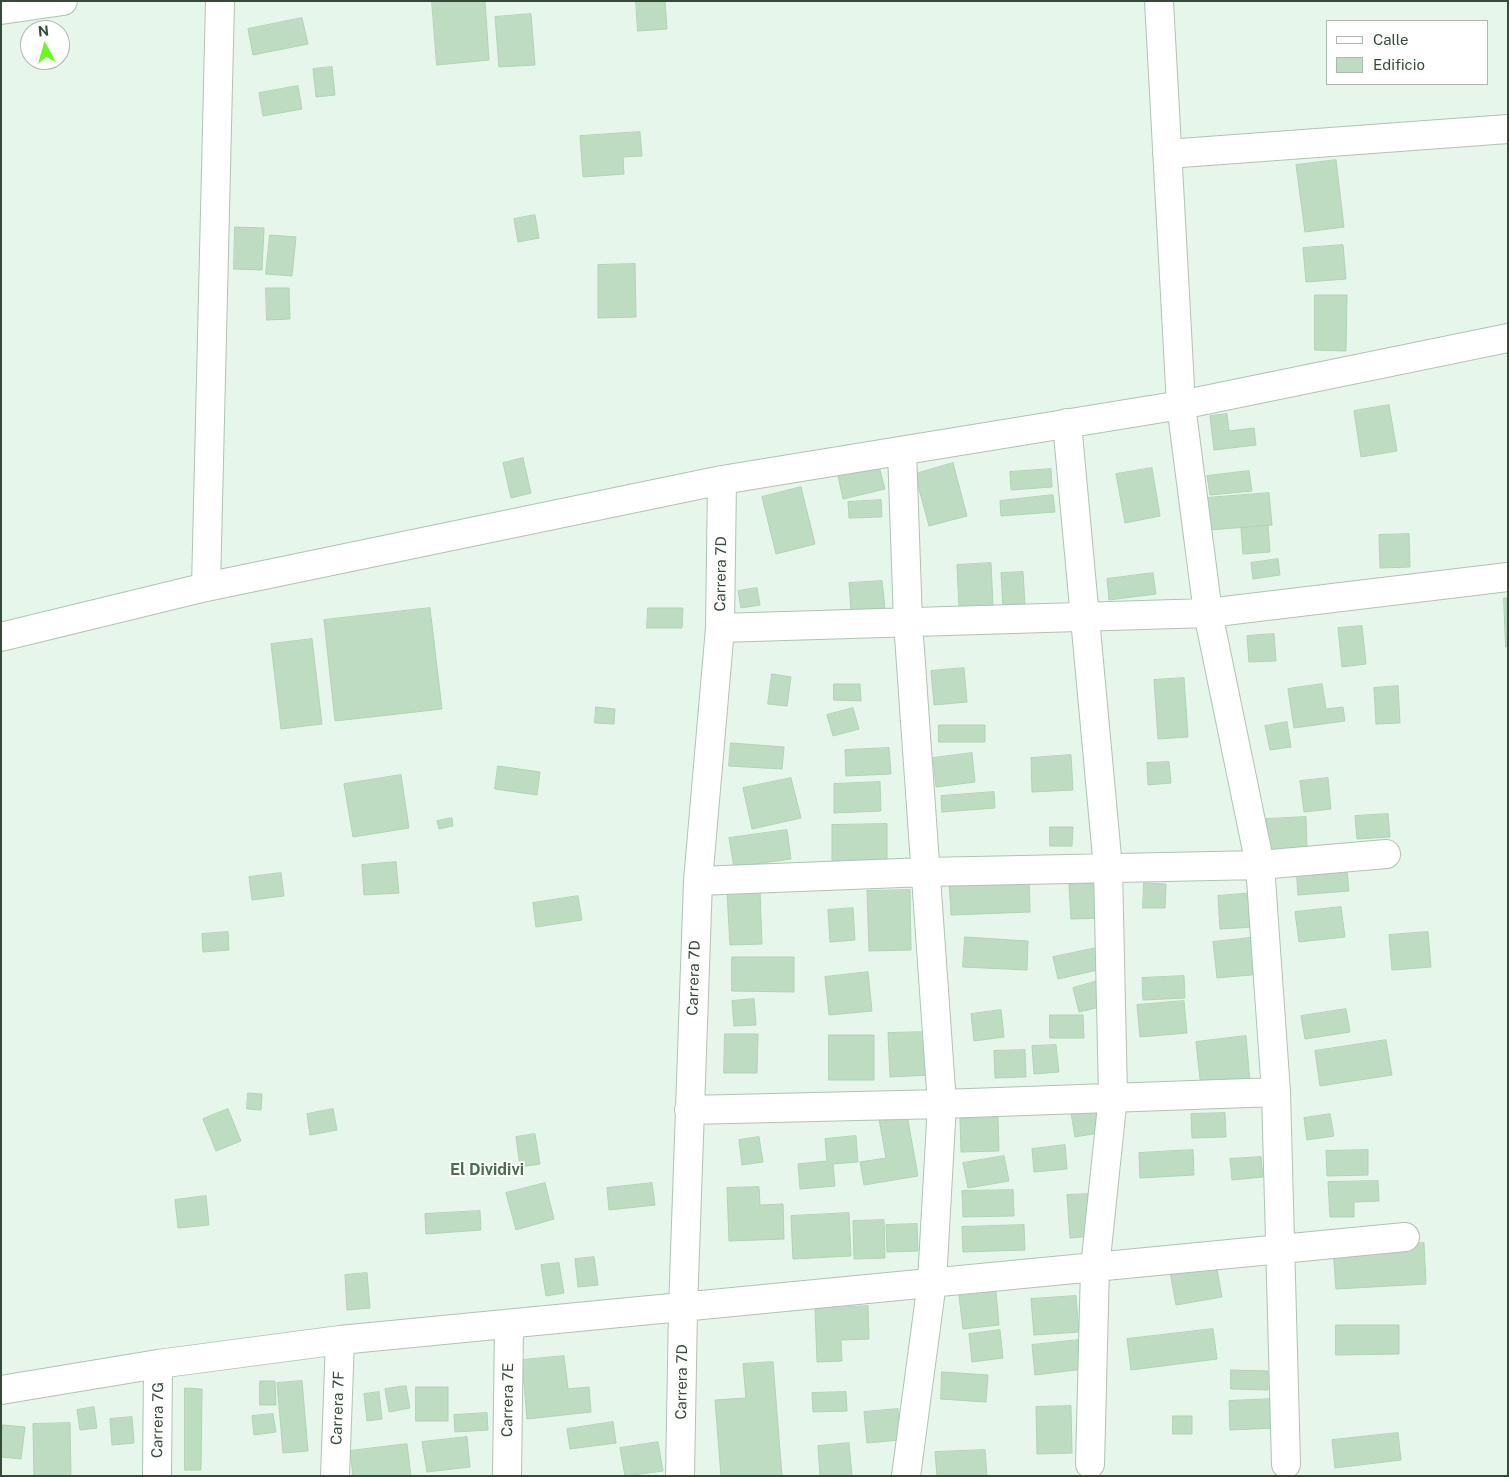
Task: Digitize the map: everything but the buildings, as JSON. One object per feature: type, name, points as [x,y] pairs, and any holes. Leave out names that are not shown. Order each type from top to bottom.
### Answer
[{"type":"street","points":[[1,10],[63,1]]},
{"type":"street","points":[[206,587],[220,1]]},
{"type":"street","points":[[1159,1],[1181,404],[1208,613],[1260,865],[1276,1092],[1278,1250],[1286,1464]]},
{"type":"street","points":[[1167,154],[1508,129]]},
{"type":"street","points":[[1,637],[206,587],[722,480],[1181,404],[1508,338]]},
{"type":"street","points":[[1067,423],[1108,868],[1113,1096],[1095,1268],[1090,1464]]},
{"type":"street","points":[[902,451],[908,622],[942,1104],[932,1282],[906,1476]]},
{"type":"street","name":"Carrera 7D","points":[[680,1476],[683,1308],[698,881],[720,628],[722,480]]},
{"type":"street","points":[[720,628],[1208,613],[1508,576]]},
{"type":"street","points":[[698,881],[926,872],[1260,865],[1386,854]]},
{"type":"street","points":[[690,1110],[942,1104],[1113,1096],[1276,1092]]},
{"type":"street","points":[[1,1390],[158,1364],[340,1340],[1405,1237]]},
{"type":"street","name":"Carrera 7E","points":[[507,1476],[509,1325]]},
{"type":"street","name":"Carrera 7F","points":[[335,1476],[340,1340]]},
{"type":"street","name":"Carrera 7G","points":[[157,1476],[158,1364]]},
{"type":"district","name":"El Dividivi","points":[[487,1170]]}]
